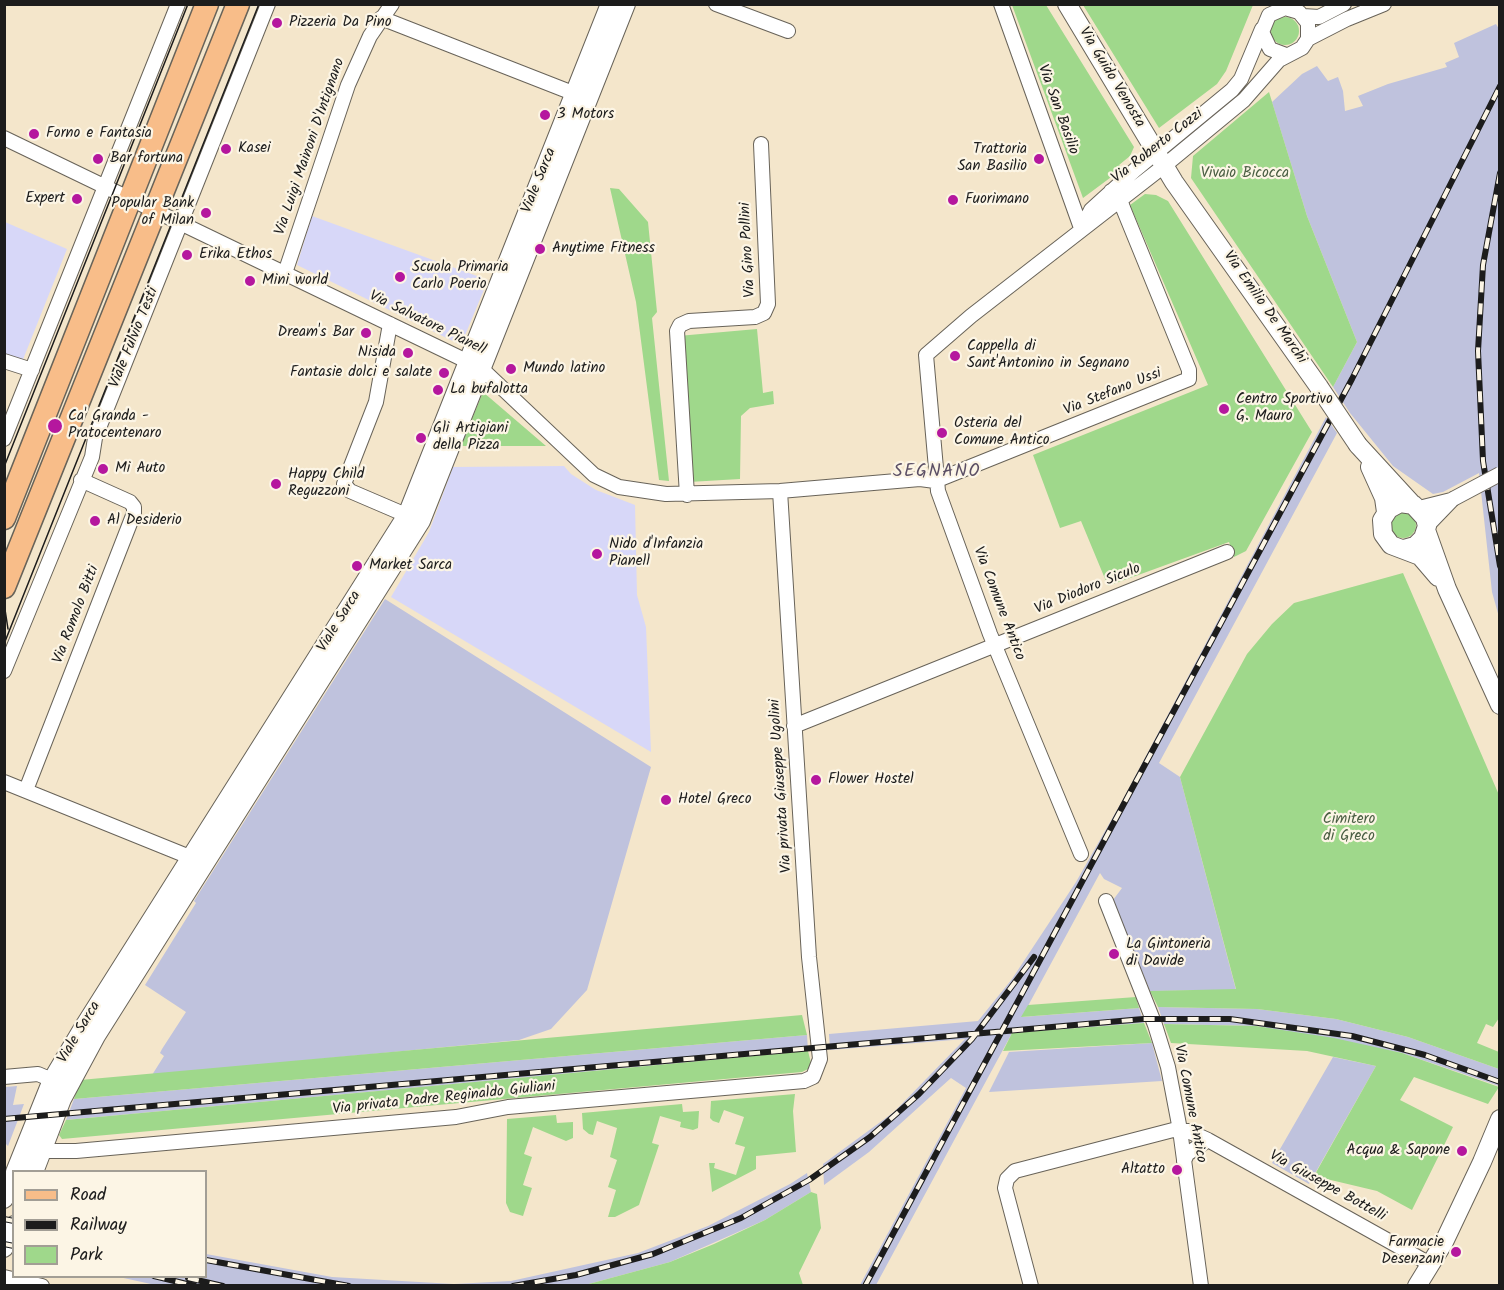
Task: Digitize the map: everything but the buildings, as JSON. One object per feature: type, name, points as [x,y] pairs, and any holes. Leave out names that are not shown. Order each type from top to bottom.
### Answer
[{"type":"main road","points":[[4,518],[207,4]]},
{"type":"main road","name":"Viale Fulvio Testi","points":[[4,586],[238,4]]},
{"type":"street","points":[[4,439],[178,4]]},
{"type":"street","name":"Viale Fulvio Testi","points":[[4,671],[92,457],[99,428],[268,4]]},
{"type":"street","name":"Via Luigi Mainoni D'Intignano","points":[[285,273],[360,56],[381,18],[392,4]]},
{"type":"street","name":"Viale Sarca","points":[[581,97],[610,4]]},
{"type":"street","name":"Viale Sarca","points":[[16,1170],[52,1080],[198,861],[414,518],[581,97],[626,4]]},
{"type":"street","points":[[716,4],[788,31]]},
{"type":"street","name":"Via San Basilio","points":[[1001,4],[1082,228]]},
{"type":"street","name":"Via Guido Venosta","points":[[1067,4],[1160,159]]},
{"type":"street","name":"Via Roberto Cozzi","points":[[1160,159],[1241,79],[1263,25],[1273,8],[1285,8],[1319,17],[1344,4]]},
{"type":"street","name":"Via Roberto Cozzi","points":[[926,355],[1082,228],[1115,195],[1254,90],[1286,55],[1300,50],[1308,39],[1347,19],[1384,4]]},
{"type":"street","points":[[1299,11],[1309,26],[1308,39]]},
{"type":"street","points":[[381,18],[581,97]]},
{"type":"street","points":[[1263,25],[1263,36],[1268,47],[1278,54],[1286,55]]},
{"type":"street","points":[[1241,79],[1254,90]]},
{"type":"street","name":"Via Salvatore Pianell","points":[[4,138],[474,365],[594,476],[619,487],[640,492],[687,495],[780,491],[920,479],[935,481]]},
{"type":"street","name":"Via Gino Pollini","points":[[687,495],[677,331],[680,325],[689,321],[755,317],[764,313],[768,304],[761,144]]},
{"type":"street","name":"Via Emilio De Marchi","points":[[1160,159],[1360,448],[1384,498],[1386,512],[1382,522],[1383,534],[1391,545],[1425,560],[1447,589]]},
{"type":"street","name":"Via Stefano Ussi","points":[[935,481],[1190,379],[1189,370],[1115,195]]},
{"type":"street","points":[[390,324],[376,402],[344,484],[350,491],[414,518]]},
{"type":"street","name":"Via Comune Antico","points":[[926,355],[935,481],[995,645],[1081,854]]},
{"type":"street","points":[[4,361],[32,370]]},
{"type":"street","name":"Via Emilio De Marchi","points":[[1360,448],[1427,507],[1425,518],[1427,528],[1447,589],[1500,705]]},
{"type":"street","points":[[1386,512],[1400,503],[1427,507],[1453,499],[1500,474]]},
{"type":"street","name":"Via Romolo Bitti","points":[[26,790],[134,513],[134,507],[130,502],[81,480]]},
{"type":"street","name":"Via privata Giuseppe Ugolini","points":[[780,491],[809,957],[820,1059],[813,1077]]},
{"type":"street","points":[[1404,549],[1420,543],[1427,528]]},
{"type":"street","name":"Via Diodoro Siculo","points":[[794,726],[1227,552]]},
{"type":"street","points":[[4,782],[198,861]]},
{"type":"street","name":"Viale Sarca","points":[[35,1170],[78,1066],[198,861]]},
{"type":"street","name":"Via Comune Antico","points":[[1106,902],[1163,1049],[1180,1130],[1201,1286]]},
{"type":"street","points":[[4,1077],[38,1074],[52,1080]]},
{"type":"street","name":"Via privata Padre Reginaldo Giuliani","points":[[42,1151],[76,1151],[456,1117],[508,1107],[804,1081],[813,1077]]},
{"type":"street","points":[[1417,1286],[1444,1242],[1500,1119]]},
{"type":"street","points":[[1031,1286],[1005,1188],[1007,1179],[1015,1171],[1166,1131],[1180,1130]]},
{"type":"street","name":"Via Giuseppe Bottelli","points":[[1180,1130],[1208,1140],[1430,1264]]},
{"type":"street","points":[[1184,1161],[1191,1151],[1208,1140]]},
{"type":"street","points":[[4,1199],[12,1181]]},
{"type":"street","points":[[4,1248],[12,1230]]},
{"type":"street","points":[[4,1277],[42,1286]]},
{"type":"shaded area","points":[[1496,24],[1499,29],[1499,617],[1492,592],[1479,473],[1443,492],[1433,494],[1393,466],[1350,413],[1333,387],[1357,342],[1307,216],[1272,102],[1302,74],[1317,66],[1328,81],[1338,77],[1343,91],[1345,111],[1363,106],[1358,96],[1388,84],[1447,67],[1445,63],[1459,57],[1454,43]]},
{"type":"shaded area","name":"Scuola Primaria Carlo Poerio","points":[[312,216],[488,280],[461,345],[297,265]]},
{"type":"shaded area","points":[[5,222],[67,249],[20,367],[5,361]]},
{"type":"shaded area","points":[[1326,417],[1337,433],[1159,763],[1180,777],[1236,990],[1150,991],[1113,900],[1122,888],[1104,879],[1100,873],[1022,1017],[1139,1008],[1144,1023],[1012,1033],[876,1285],[860,1285],[966,1088],[951,1078],[869,1152],[824,1185],[823,1164],[894,1112],[965,1039],[830,1050],[829,1034],[978,1021],[1012,979],[1076,882],[1121,803]]},
{"type":"shaded area","points":[[564,466],[571,474],[596,490],[635,505],[637,595],[646,627],[651,752],[391,597],[429,532],[453,467]]},
{"type":"shaded area","points":[[385,599],[651,767],[587,990],[551,1029],[519,1040],[152,1075],[164,1056],[160,1053],[162,1049],[186,1012],[145,985],[196,903],[194,901]]},
{"type":"shaded area","points":[[1158,1007],[1257,1009],[1336,1019],[1408,1037],[1499,1069],[1499,1086],[1402,1053],[1256,1026],[1164,1024]]},
{"type":"shaded area","points":[[807,1035],[808,1051],[66,1120],[74,1099]]},
{"type":"shaded area","points":[[1152,1043],[1162,1081],[989,1092],[1009,1052]]},
{"type":"shaded area","points":[[1333,1057],[1376,1066],[1309,1184],[1272,1163]]},
{"type":"shaded area","points":[[17,1086],[13,1105],[24,1104],[8,1146],[5,1143],[5,1087]]},
{"type":"shaded area","points":[[807,1173],[811,1192],[765,1220],[670,1262],[585,1285],[160,1286],[124,1278],[207,1278],[207,1254],[332,1277],[454,1284],[511,1281],[638,1253],[708,1226]]},
{"type":"green space","points":[[1012,5],[1046,5],[1134,147],[1130,156],[1119,165],[1122,169],[1083,198]]},
{"type":"green space","points":[[1083,5],[1253,5],[1226,71],[1217,84],[1159,128]]},
{"type":"green space","points":[[1285,17],[1295,21],[1299,31],[1295,41],[1285,45],[1275,41],[1271,31],[1275,21]]},
{"type":"green space","name":"Vivaio Bicocca","points":[[1269,92],[1307,216],[1357,342],[1333,387],[1191,178],[1193,156]]},
{"type":"green space","points":[[610,188],[619,189],[648,222],[657,312],[652,318],[669,481],[659,480],[636,302]]},
{"type":"green space","name":"Centro Sportivo G. Mauro","points":[[1145,194],[1156,195],[1168,201],[1312,432],[1246,551],[1234,557],[1229,542],[1108,586],[1081,521],[1060,528],[1033,455],[1208,385],[1130,205]]},
{"type":"green space","points":[[757,329],[763,393],[773,391],[774,404],[750,408],[741,416],[740,479],[689,482],[678,336]]},
{"type":"green space","points":[[483,392],[546,446],[461,446]]},
{"type":"green space","points":[[1403,512],[1412,516],[1416,525],[1412,534],[1403,538],[1394,534],[1390,525],[1394,516]]},
{"type":"green space","name":"Cimitero di Greco","points":[[1403,573],[1499,795],[1499,1018],[1493,1027],[1486,1024],[1477,1043],[1499,1052],[1499,1069],[1408,1037],[1336,1019],[1257,1009],[1158,1007],[1150,991],[1236,989],[1180,777],[1247,654],[1272,624],[1294,603]]},
{"type":"green space","points":[[1136,997],[1139,1008],[1021,1017],[1028,1005]]},
{"type":"green space","points":[[802,1015],[807,1035],[74,1099],[80,1080]]},
{"type":"green space","points":[[1144,1023],[1152,1043],[1003,1051],[1012,1033]]},
{"type":"green space","points":[[1164,1024],[1256,1026],[1334,1038],[1402,1053],[1499,1087],[1488,1104],[1414,1077],[1400,1100],[1453,1127],[1412,1210],[1377,1191],[1314,1176],[1376,1066],[1307,1051],[1171,1043]]},
{"type":"green space","points":[[808,1051],[812,1067],[802,1072],[62,1139],[59,1135],[66,1120]]},
{"type":"green space","points":[[795,1094],[793,1111],[796,1152],[756,1156],[756,1169],[712,1192],[709,1163],[715,1163],[714,1168],[736,1175],[745,1147],[735,1144],[744,1117],[724,1110],[719,1123],[713,1121],[710,1118],[711,1101]]},
{"type":"green space","points":[[682,1104],[683,1112],[699,1111],[698,1128],[693,1130],[680,1127],[681,1122],[660,1116],[652,1143],[659,1145],[639,1205],[615,1217],[608,1217],[616,1190],[608,1187],[617,1160],[610,1157],[617,1128],[597,1121],[593,1135],[589,1134],[583,1129],[582,1113]]},
{"type":"green space","points":[[556,1115],[557,1123],[573,1122],[573,1138],[566,1141],[533,1127],[524,1154],[532,1157],[523,1185],[532,1188],[523,1216],[510,1212],[506,1203],[507,1119]]},
{"type":"green space","points":[[811,1192],[817,1194],[821,1228],[799,1273],[803,1285],[585,1285],[670,1262],[714,1244],[765,1220]]},
{"type":"tram line","points":[[4,467],[188,4]]},
{"type":"tram line","points":[[4,644],[259,4]]},
{"type":"tram line","points":[[4,603],[8,629]]},
{"type":"railway","points":[[865,1286],[1352,379],[1500,86]]},
{"type":"railway","points":[[1500,173],[1483,265],[1478,351],[1483,461],[1500,566]]},
{"type":"railway","points":[[513,1286],[576,1275],[653,1254],[741,1218],[809,1180],[870,1137],[919,1094],[972,1039],[1034,957]]},
{"type":"railway","points":[[4,1119],[1143,1019],[1230,1019],[1352,1036],[1425,1055],[1500,1082]]},
{"type":"railway","points":[[4,1219],[12,1221]]},
{"type":"railway","points":[[4,1244],[12,1246]]},
{"type":"railway","points":[[207,1260],[349,1286]]},
{"type":"railway","points":[[162,1278],[195,1286]]},
{"type":"railway","points":[[188,1278],[223,1286]]},
{"type":"place","name":"Pizzeria Da Pino","points":[[277,23]]},
{"type":"place","name":"3 Motors","points":[[545,115]]},
{"type":"place","name":"Forno e Fantasia","points":[[34,134]]},
{"type":"place","name":"Kasei","points":[[226,149]]},
{"type":"place","name":"Bar fortuna","points":[[98,159]]},
{"type":"place","name":"Trattoria San Basilio","points":[[1039,159]]},
{"type":"place","name":"Expert","points":[[77,199]]},
{"type":"place","name":"Fuorimano","points":[[953,200]]},
{"type":"place","name":"Popular Bank of Milan","points":[[206,213]]},
{"type":"place","name":"Anytime Fitness","points":[[540,249]]},
{"type":"place","name":"Erika Ethos","points":[[187,255]]},
{"type":"place","name":"Scuola Primaria Carlo Poerio","points":[[400,277]]},
{"type":"place","name":"Mini world","points":[[250,281]]},
{"type":"place","name":"Dream's Bar","points":[[366,333]]},
{"type":"place","name":"Nisida","points":[[408,353]]},
{"type":"place","name":"Cappella di Sant'Antonino in Segnano","points":[[955,356]]},
{"type":"place","name":"Mundo latino","points":[[511,369]]},
{"type":"place","name":"Fantasie dolci e salate","points":[[444,373]]},
{"type":"place","name":"La bufalotta","points":[[438,390]]},
{"type":"place","name":"Centro Sportivo G. Mauro","points":[[1224,409]]},
{"type":"place","name":"Ca' Granda - Pratocentenaro","points":[[55,426]]},
{"type":"place","name":"Osteria del Comune Antico","points":[[942,433]]},
{"type":"place","name":"Gli Artigiani della Pizza","points":[[421,438]]},
{"type":"place","name":"Mi Auto","points":[[103,469]]},
{"type":"place","name":"Happy Child Reguzzoni","points":[[276,484]]},
{"type":"place","name":"Al Desiderio","points":[[95,521]]},
{"type":"place","name":"Nido d'Infanzia Pianell","points":[[597,554]]},
{"type":"place","name":"Market Sarca","points":[[357,566]]},
{"type":"place","name":"Flower Hostel","points":[[816,780]]},
{"type":"place","name":"Hotel Greco","points":[[666,800]]},
{"type":"place","name":"La Gintoneria di Davide","points":[[1114,954]]},
{"type":"place","name":"Acqua & Sapone","points":[[1462,1151]]},
{"type":"place","name":"Altatto","points":[[1177,1170]]},
{"type":"place","name":"Farmacie Desenzani","points":[[1456,1252]]},
{"type":"district","name":"SEGNANO","points":[[937,473]]}]
